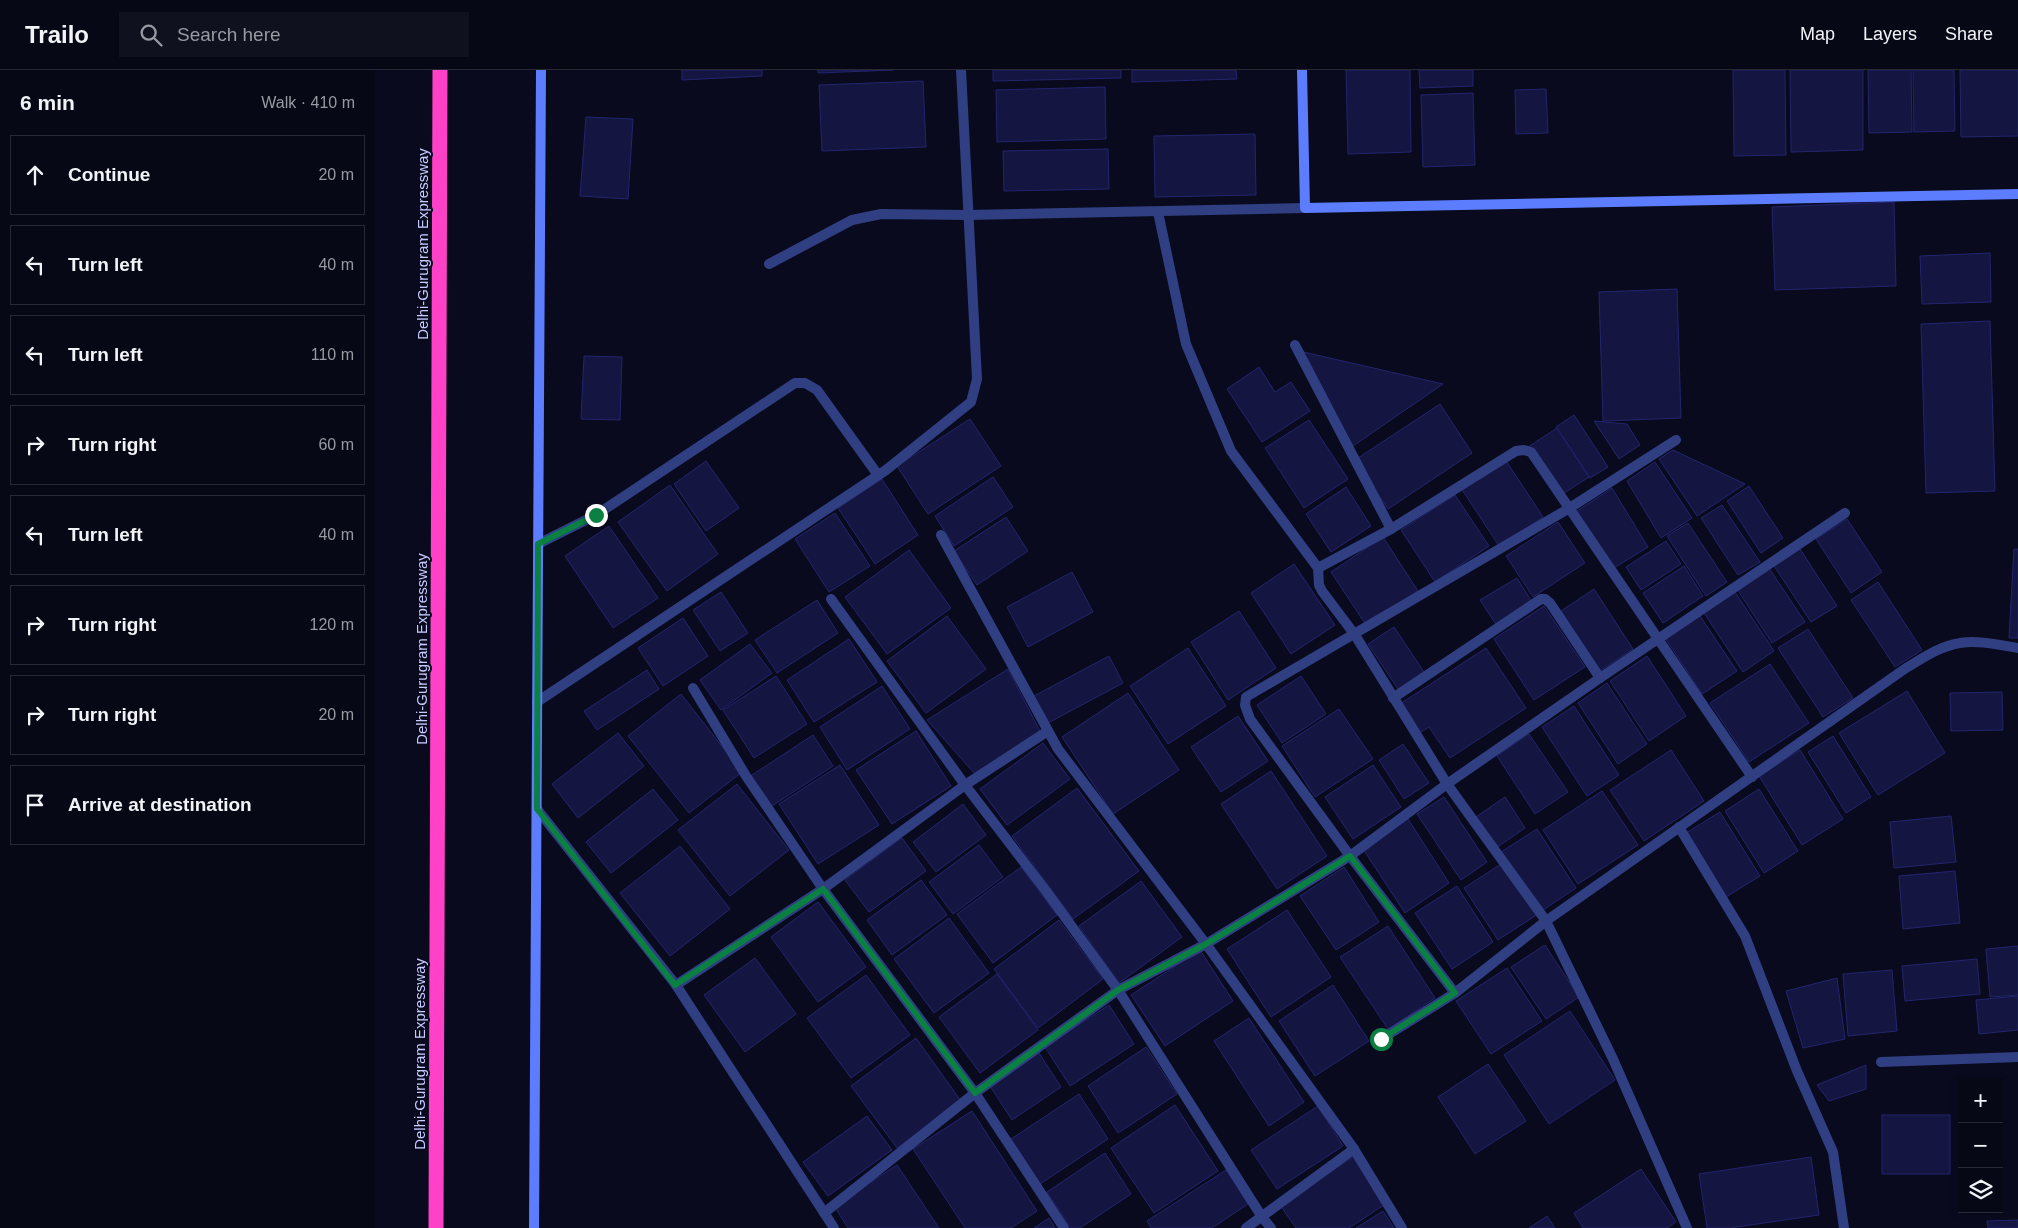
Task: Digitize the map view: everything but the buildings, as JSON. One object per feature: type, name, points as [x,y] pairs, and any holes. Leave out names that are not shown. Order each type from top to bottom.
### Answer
[{"type":"highway","name":"Delhi-Gurugram Expressway","points":[[436,1228],[440,70]]},
{"type":"main road","points":[[534,1228],[541,70]]},
{"type":"main road","points":[[1303,70],[1305,208],[2018,194]]},
{"type":"street","points":[[537,702],[878,475],[971,402],[977,378],[967,216],[961,70]]},
{"type":"street","points":[[769,264],[852,220],[881,214],[967,216],[1305,208]]},
{"type":"street","points":[[1158,212],[1186,344],[1231,450],[1319,568],[1319,584],[1322,591],[1355,635],[1447,784],[1546,921],[1613,1059],[1687,1228]]},
{"type":"street","points":[[1295,345],[1391,529]]},
{"type":"street","points":[[538,544],[596,515],[795,383],[805,383],[817,390],[878,475]]},
{"type":"street","points":[[1455,993],[1350,856],[1250,719],[1245,705],[1247,697],[1569,509],[1676,440]]},
{"type":"street","points":[[1319,568],[1391,529],[1516,451],[1531,452],[1752,777]]},
{"type":"street","points":[[824,1213],[975,1093],[1118,990],[1206,944],[1350,856],[1447,784],[1657,639],[1845,513]]},
{"type":"street","points":[[941,535],[1058,749],[1206,944],[1354,1149],[1402,1228]]},
{"type":"street","points":[[831,599],[965,785],[1046,891],[1118,990],[1262,1217],[1271,1228]]},
{"type":"street","points":[[1393,698],[1541,599],[1545,599],[1550,603],[1600,678]]},
{"type":"street","points":[[1381,1039],[1455,993],[1546,921],[1906,668],[1937,650],[1959,643],[1981,643],[2018,648]]},
{"type":"street","points":[[693,688],[746,776],[823,889],[975,1093],[1064,1228]]},
{"type":"street","points":[[675,985],[823,889],[965,785],[1048,731]]},
{"type":"street","points":[[537,809],[675,985],[834,1228]]},
{"type":"street","points":[[1679,827],[1745,936],[1797,1071],[1833,1152],[1844,1228]]},
{"type":"street","points":[[1881,1062],[2018,1057]]},
{"type":"street","points":[[1245,1228],[1354,1149]]},
{"type":"route","points":[[596,515],[538,544],[537,809],[675,985],[823,889],[975,1093],[1118,990],[1206,944],[1350,856],[1455,993],[1381,1039]]}]
